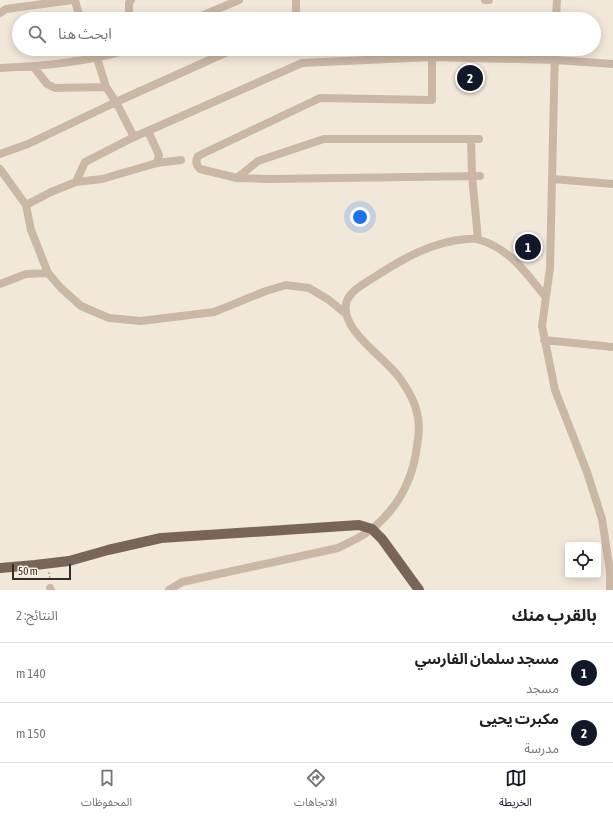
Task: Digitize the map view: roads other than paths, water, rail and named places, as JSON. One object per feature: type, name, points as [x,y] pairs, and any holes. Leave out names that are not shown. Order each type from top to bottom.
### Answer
[{"type":"main road","points":[[0,568],[69,561],[108,550],[161,538],[359,525],[372,529],[382,539],[419,590]]},
{"type":"street","points":[[0,13],[6,9],[74,0],[78,12]]},
{"type":"street","points":[[129,12],[129,4],[131,0]]},
{"type":"street","points":[[211,12],[239,0]]},
{"type":"street","points":[[296,0],[296,12]]},
{"type":"street","points":[[556,12],[557,0]]},
{"type":"street","points":[[0,68],[33,66],[105,56]]},
{"type":"street","points":[[0,154],[28,144],[116,102],[218,56]]},
{"type":"street","points":[[555,56],[550,268],[542,326],[555,390],[587,472],[602,519],[610,571],[610,590]]},
{"type":"street","points":[[432,57],[432,100],[320,98],[198,156],[196,162],[200,169],[238,178],[269,179],[476,176]]},
{"type":"street","points":[[76,182],[85,162],[134,137],[302,64],[432,57],[555,60],[613,64]]},
{"type":"street","points":[[97,58],[106,87],[116,102],[134,137]]},
{"type":"street","points":[[33,66],[47,84],[55,88],[106,87]]},
{"type":"street","points":[[148,131],[159,155],[158,163]]},
{"type":"street","points":[[238,178],[258,161],[324,139],[475,139],[478,239]]},
{"type":"street","points":[[26,205],[51,192],[76,182],[102,179],[158,163],[181,160]]},
{"type":"street","points":[[0,169],[26,205],[31,230],[48,273],[61,288],[81,306],[109,318],[141,321],[214,312],[266,291],[286,285],[309,288],[329,300],[346,314]]},
{"type":"street","points":[[553,179],[613,184]]},
{"type":"street","points":[[169,590],[182,582],[338,548],[355,540],[372,529],[388,513],[403,494],[415,461],[419,436],[417,413],[410,394],[400,378],[363,341],[348,321],[345,305],[350,295],[362,285],[398,262],[436,245],[458,240],[478,239],[498,248],[516,261],[545,296]]},
{"type":"street","points":[[0,284],[26,274],[48,273]]},
{"type":"street","points":[[544,340],[613,347]]},
{"type":"place","name":"مكبرت يحيى","points":[[470,78]]},
{"type":"place","name":"مسجد سلمان الفارسي","points":[[528,247]]}]
